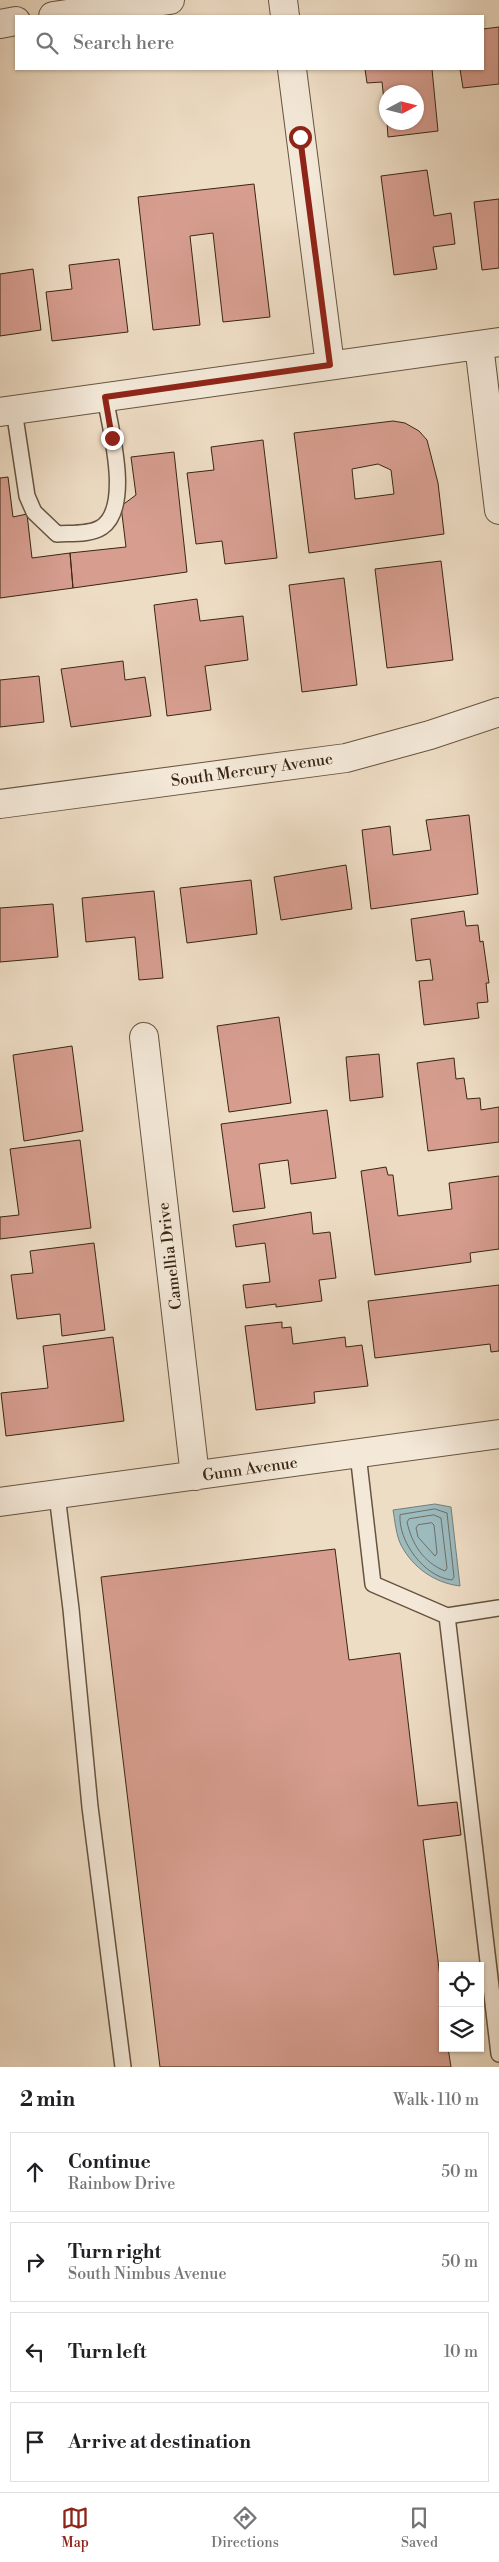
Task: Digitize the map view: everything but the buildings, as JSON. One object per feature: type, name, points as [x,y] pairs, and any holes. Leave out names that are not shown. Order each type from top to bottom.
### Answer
[{"type":"street","points":[[57,15],[81,6],[170,0]]},
{"type":"street","points":[[283,0],[285,15]]},
{"type":"street","points":[[0,24],[15,21]]},
{"type":"street","points":[[292,70],[330,365]]},
{"type":"street","points":[[7,411],[489,343],[499,510]]},
{"type":"street","name":"South Mercury Avenue","points":[[0,804],[346,758],[430,735],[499,712]]},
{"type":"street","name":"Camellia Drive","points":[[144,1037],[195,1476]]},
{"type":"street","name":"Gunn Avenue","points":[[0,1502],[499,1434]]},
{"type":"lane","points":[[7,411],[27,496],[34,512],[57,534],[91,531],[101,527],[110,519],[118,485],[105,397]]},
{"type":"lane","points":[[358,1454],[373,1584],[448,1616],[499,1608]]},
{"type":"lane","points":[[57,1495],[71,1609],[90,1807],[123,2067]]},
{"type":"lane","points":[[448,1616],[499,2054]]},
{"type":"water","points":[[435,1504],[451,1507],[460,1586],[442,1582],[418,1567],[406,1553],[398,1537],[393,1510]]},
{"type":"route","points":[[112,438],[105,397],[330,365],[300,137]]}]
